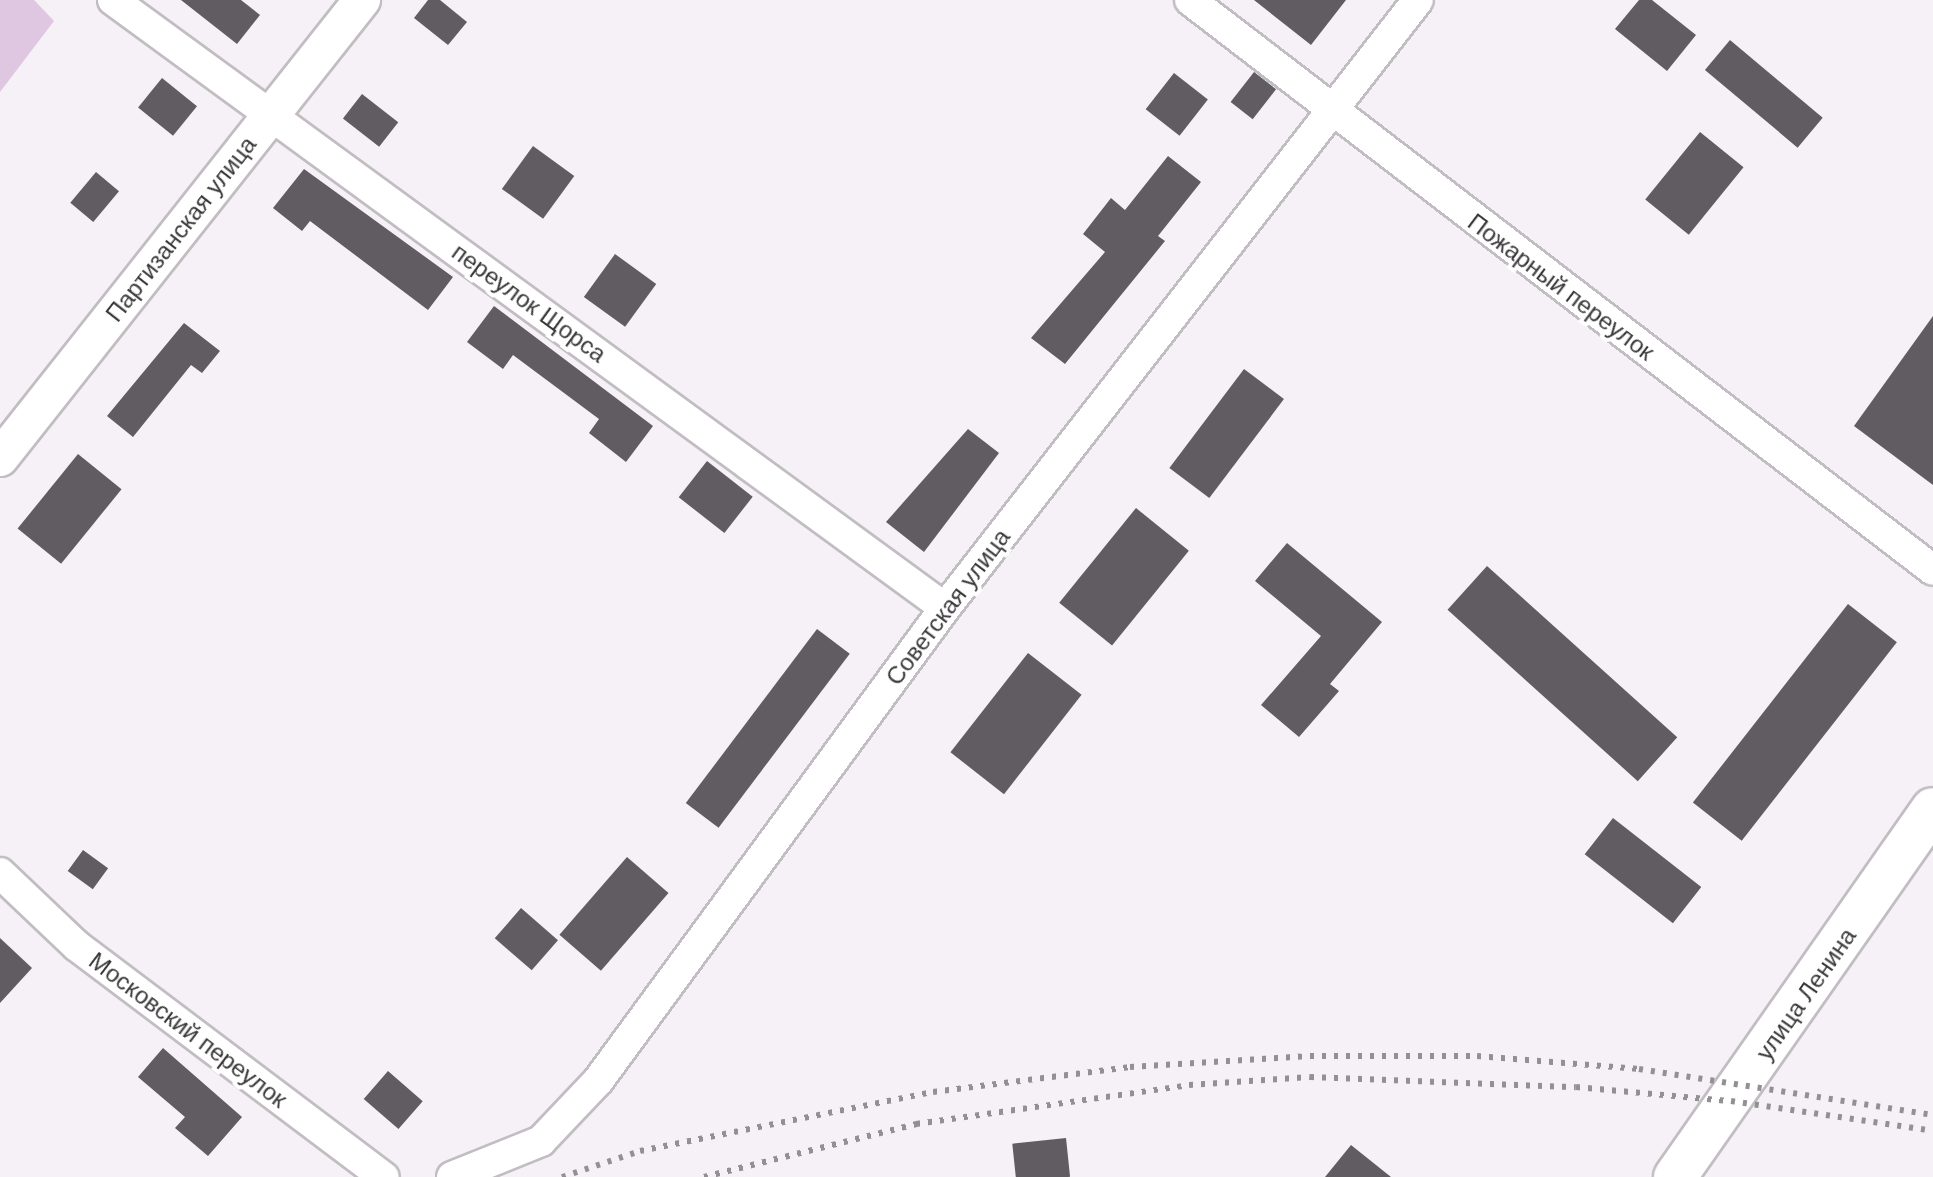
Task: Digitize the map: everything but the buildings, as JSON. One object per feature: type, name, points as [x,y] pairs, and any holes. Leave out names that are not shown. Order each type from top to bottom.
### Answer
[{"type":"main road","name":"улица Ленина","points":[[1675,1177],[1933,809]]},
{"type":"street","name":"переулок Щорса","points":[[113,0],[945,608]]},
{"type":"street","name":"Партизанская улица","points":[[0,458],[362,0]]},
{"type":"street","name":"Пожарный переулок","points":[[1190,0],[1333,113],[1933,570]]},
{"type":"street","name":"Советская улица","points":[[452,1177],[541,1141],[598,1081],[945,608],[1418,0]]},
{"type":"street","name":"Московский переулок","points":[[0,873],[77,946],[384,1177]]},
{"type":"shaded area","points":[[0,0],[34,0],[54,21],[0,92]]},
{"type":"railway","points":[[562,1177],[640,1151],[933,1092],[1130,1067],[1310,1056],[1477,1056],[1639,1069],[1933,1115]]},
{"type":"railway","points":[[704,1177],[916,1124],[1189,1085],[1310,1077],[1576,1087],[1731,1101],[1933,1131]]}]
